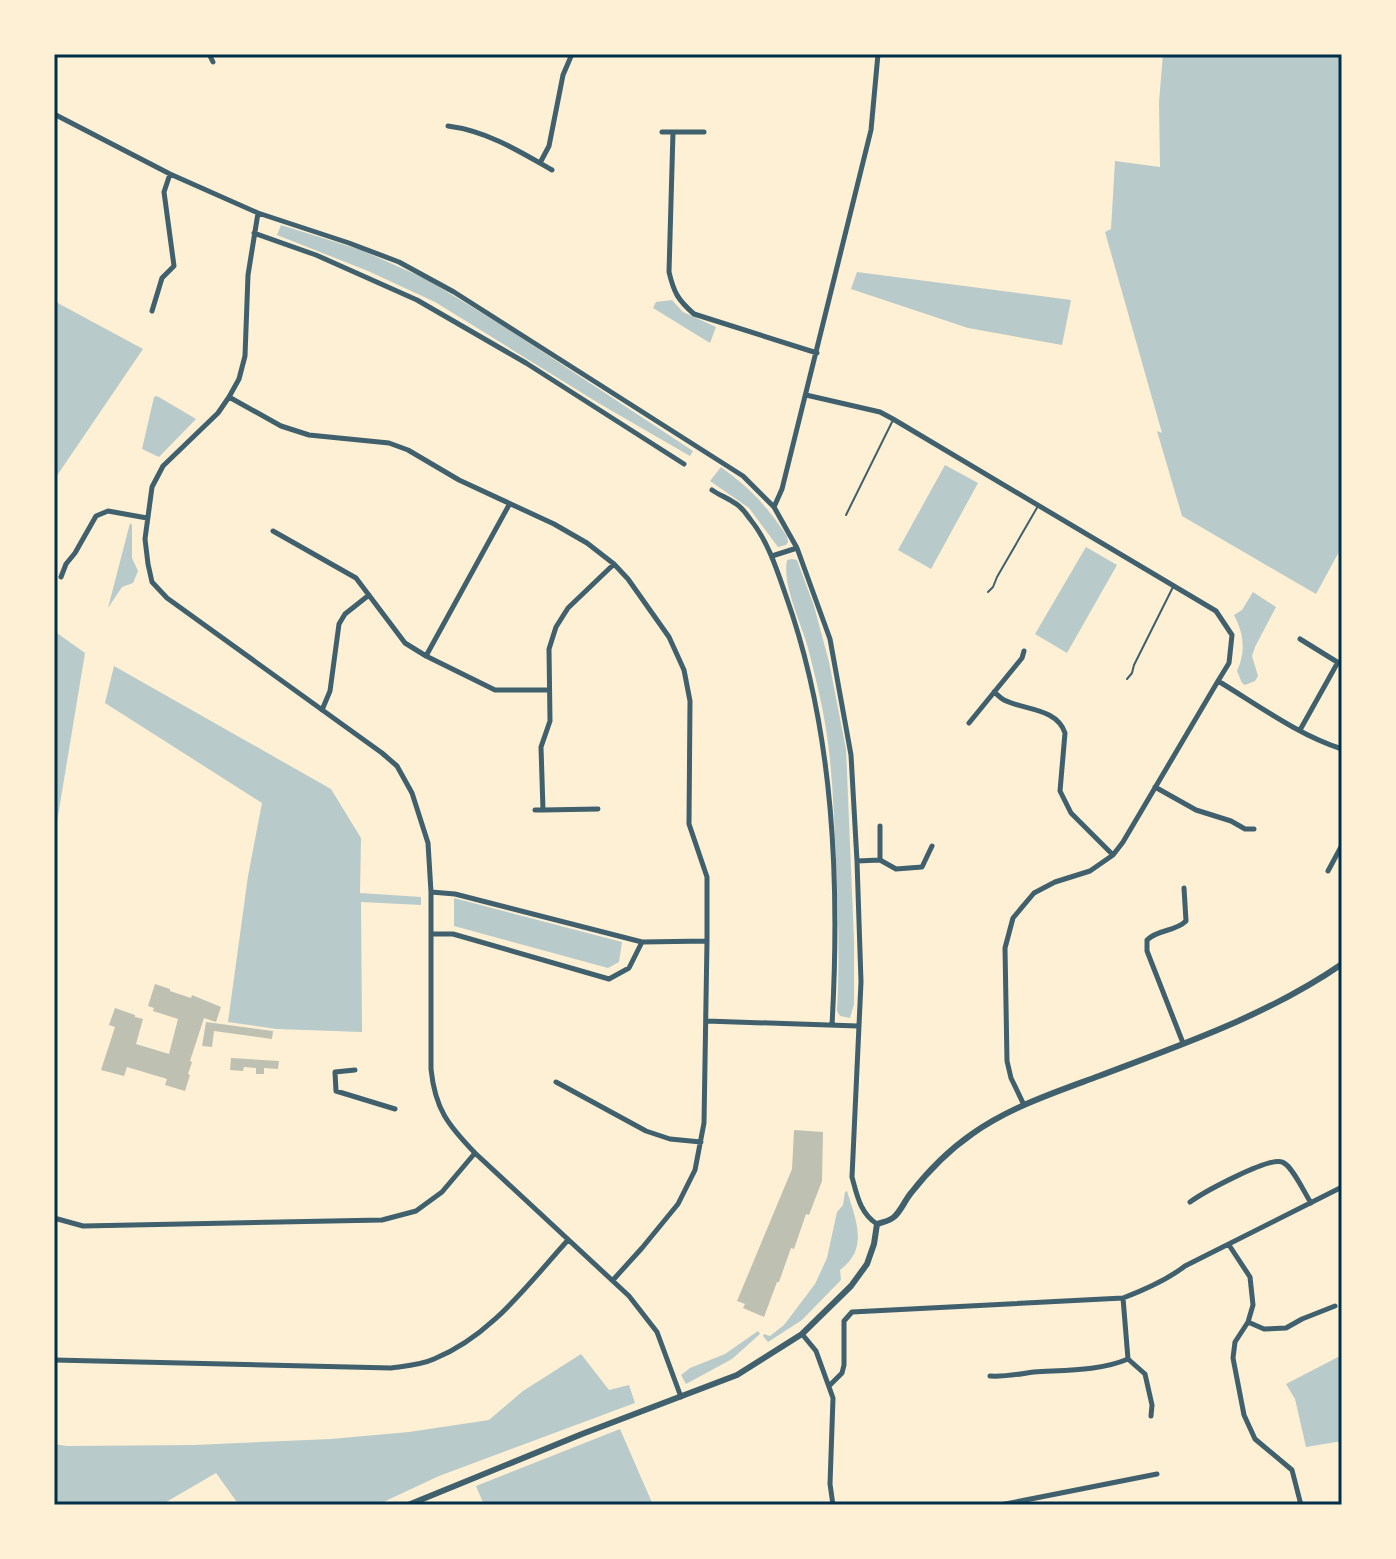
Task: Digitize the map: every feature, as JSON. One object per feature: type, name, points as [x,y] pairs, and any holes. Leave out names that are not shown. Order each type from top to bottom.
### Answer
[{"type":"street","points":[[209,54],[213,62]]},
{"type":"street","points":[[540,163],[549,146],[563,75],[572,54]]},
{"type":"street","points":[[774,507],[782,489],[817,353],[871,130],[878,54]]},
{"type":"street","points":[[54,114],[170,174],[258,213],[386,257],[454,292],[743,476],[774,507],[797,548],[830,639],[851,755],[861,982],[852,1177],[858,1201],[877,1224]]},
{"type":"street","points":[[448,126],[490,136],[552,170]]},
{"type":"street","points":[[662,132],[704,132]]},
{"type":"street","points":[[673,132],[669,272],[679,300],[694,314],[817,353]]},
{"type":"street","points":[[152,311],[162,278],[174,266],[164,192],[170,174]]},
{"type":"street","points":[[258,213],[248,275],[245,356],[239,379],[218,413],[163,466],[152,487],[145,539],[152,582],[167,598],[397,766],[412,793],[428,843],[433,1088],[438,1106],[452,1129],[475,1153],[629,1296],[657,1332],[681,1397]]},
{"type":"street","points":[[254,233],[316,255],[417,300],[526,363],[684,464]]},
{"type":"street","points":[[806,395],[880,412],[893,419],[1216,611],[1232,635],[1229,663],[1113,855],[1090,871],[1055,882],[1034,893],[1013,918],[1005,948],[1007,1061],[1024,1105]]},
{"type":"street","points":[[229,397],[281,426],[309,435],[389,443],[408,450],[459,480],[554,524],[587,543],[628,579],[669,637],[684,670],[690,701],[689,824],[707,877],[704,1123],[695,1170],[678,1204],[613,1280]]},
{"type":"street","points":[[712,490],[734,502],[752,520],[772,556],[793,616],[815,703],[825,753],[832,855],[836,957],[832,1025]]},
{"type":"street","points":[[426,656],[509,505]]},
{"type":"street","points":[[61,577],[96,516],[108,511],[147,518]]},
{"type":"street","points":[[273,531],[356,578],[405,643],[426,656],[495,690],[548,690]]},
{"type":"street","points":[[772,556],[797,548]]},
{"type":"street","points":[[543,810],[541,747],[550,721],[549,649],[556,627],[568,608],[614,564]]},
{"type":"street","points":[[322,710],[330,691],[339,624],[345,614],[369,595]]},
{"type":"street","points":[[1300,639],[1340,664],[1300,730]]},
{"type":"street","points":[[969,723],[1022,658],[1024,651]]},
{"type":"street","points":[[1218,681],[1300,730],[1342,749]]},
{"type":"street","points":[[994,692],[1004,700],[1051,716],[1063,725],[1060,791],[1071,813],[1113,855]]},
{"type":"street","points":[[1155,787],[1196,810],[1245,829],[1254,829]]},
{"type":"street","points":[[535,810],[598,809]]},
{"type":"street","points":[[880,826],[880,860]]},
{"type":"street","points":[[1328,871],[1342,845]]},
{"type":"street","points":[[857,861],[880,860],[896,869],[922,867],[932,846]]},
{"type":"street","points":[[1183,1043],[1147,951],[1147,940],[1154,933],[1181,926],[1186,921],[1184,888]]},
{"type":"street","points":[[431,892],[455,894],[642,942],[707,941]]},
{"type":"street","points":[[431,934],[453,934],[609,979],[629,968],[642,942]]},
{"type":"street","points":[[877,1224],[892,1219],[912,1191],[950,1150],[997,1118],[1270,1007],[1342,964]]},
{"type":"street","points":[[706,1021],[858,1026]]},
{"type":"street","points":[[355,1070],[335,1072],[336,1091],[395,1109]]},
{"type":"street","points":[[556,1082],[646,1131],[670,1139],[701,1142]]},
{"type":"street","points":[[54,1218],[83,1226],[382,1220],[416,1211],[442,1192],[475,1153]]},
{"type":"street","points":[[1190,1202],[1205,1191],[1270,1162],[1283,1162],[1290,1167],[1311,1203]]},
{"type":"street","points":[[830,1385],[842,1373],[844,1321],[852,1312],[1123,1298],[1342,1187]]},
{"type":"street","points":[[408,1505],[737,1375],[802,1334],[851,1286],[867,1264],[877,1224]]},
{"type":"street","points":[[54,1360],[391,1368],[432,1361],[469,1342],[490,1325],[568,1240]]},
{"type":"street","points":[[1229,1245],[1250,1277],[1253,1305],[1248,1322],[1235,1342],[1233,1358],[1244,1415],[1255,1439],[1292,1470],[1301,1505]]},
{"type":"street","points":[[1123,1298],[1128,1359],[1145,1374],[1152,1405],[1151,1416]]},
{"type":"street","points":[[1248,1322],[1264,1329],[1286,1328],[1335,1306]]},
{"type":"street","points":[[802,1334],[816,1351],[833,1398],[830,1484],[833,1505]]},
{"type":"street","points":[[990,1376],[1007,1377],[1113,1365],[1128,1359]]},
{"type":"street","points":[[1000,1505],[1157,1474]]},
{"type":"lane","points":[[846,515],[893,419]]},
{"type":"lane","points":[[988,592],[1038,505]]},
{"type":"lane","points":[[1127,679],[1173,586]]},
{"type":"shaded area","points":[[1163,54],[1342,54],[1342,553],[1340,550],[1316,594],[1182,516],[1157,431],[1162,433],[1105,232],[1111,229],[1115,161],[1160,167],[1159,102]]},
{"type":"shaded area","points":[[281,225],[361,250],[426,279],[505,327],[693,451],[690,456],[435,302],[277,235]]},
{"type":"shaded area","points":[[857,272],[1071,300],[1062,345],[968,328],[851,289]]},
{"type":"shaded area","points":[[672,300],[683,312],[716,327],[710,343],[653,308],[656,302]]},
{"type":"shaded area","points":[[54,301],[143,349],[54,480]]},
{"type":"shaded area","points":[[154,397],[196,419],[159,457],[142,449]]},
{"type":"shaded area","points":[[945,465],[978,483],[931,569],[898,550]]},
{"type":"shaded area","points":[[721,467],[765,506],[787,536],[786,545],[778,547],[749,508],[710,481]]},
{"type":"shaded area","points":[[130,523],[132,558],[138,571],[133,583],[122,587],[108,608]]},
{"type":"shaded area","points":[[1086,547],[1117,565],[1067,653],[1035,634]]},
{"type":"shaded area","points":[[787,560],[797,560],[814,606],[829,662],[846,749],[854,940],[854,1004],[850,1018],[840,1016],[837,1011],[839,954],[828,743],[811,660],[787,581]]},
{"type":"shaded area","points":[[1253,592],[1276,607],[1252,656],[1258,676],[1255,681],[1245,685],[1237,671],[1243,643],[1234,615],[1242,610]]},
{"type":"shaded area","points":[[54,631],[85,653],[54,840]]},
{"type":"shaded area","points":[[114,666],[331,789],[361,838],[360,893],[421,897],[421,905],[361,902],[362,1032],[277,1029],[228,1022],[248,876],[262,803],[105,703]]},
{"type":"shaded area","points":[[454,898],[622,942],[619,962],[608,968],[454,926]]},
{"type":"shaded area","points":[[847,1191],[858,1234],[855,1253],[840,1270],[841,1280],[802,1320],[768,1342],[764,1334],[770,1336],[784,1325],[815,1284],[827,1258],[837,1212],[843,1205]]},
{"type":"shaded area","points":[[758,1331],[760,1334],[732,1359],[686,1384],[681,1375],[690,1368],[725,1354]]},
{"type":"shaded area","points":[[581,1354],[609,1390],[629,1385],[635,1403],[439,1476],[377,1505],[239,1505],[216,1473],[161,1505],[54,1505],[54,1444],[194,1445],[331,1439],[489,1420],[523,1391]]},
{"type":"shaded area","points":[[1342,1355],[1342,1441],[1306,1447],[1295,1399],[1286,1384]]},
{"type":"shaded area","points":[[620,1429],[653,1505],[484,1505],[476,1486]]},
{"type":"building","points":[[155,984],[221,1007],[216,1022],[204,1018],[190,1061],[185,1091],[165,1085],[167,1079],[127,1067],[124,1076],[101,1070],[115,1027],[109,1025],[115,1008],[143,1019],[136,1044],[169,1054],[178,1019],[153,1011],[154,1008],[148,1006]]},
{"type":"building","points":[[206,1022],[273,1031],[272,1039],[214,1031],[212,1047],[202,1046]]},
{"type":"building","points":[[231,1058],[279,1061],[278,1069],[264,1068],[264,1074],[256,1074],[256,1068],[230,1070]]},
{"type":"building","points":[[794,1130],[823,1132],[822,1181],[764,1317],[743,1308],[745,1304],[737,1301],[792,1169]]}]
